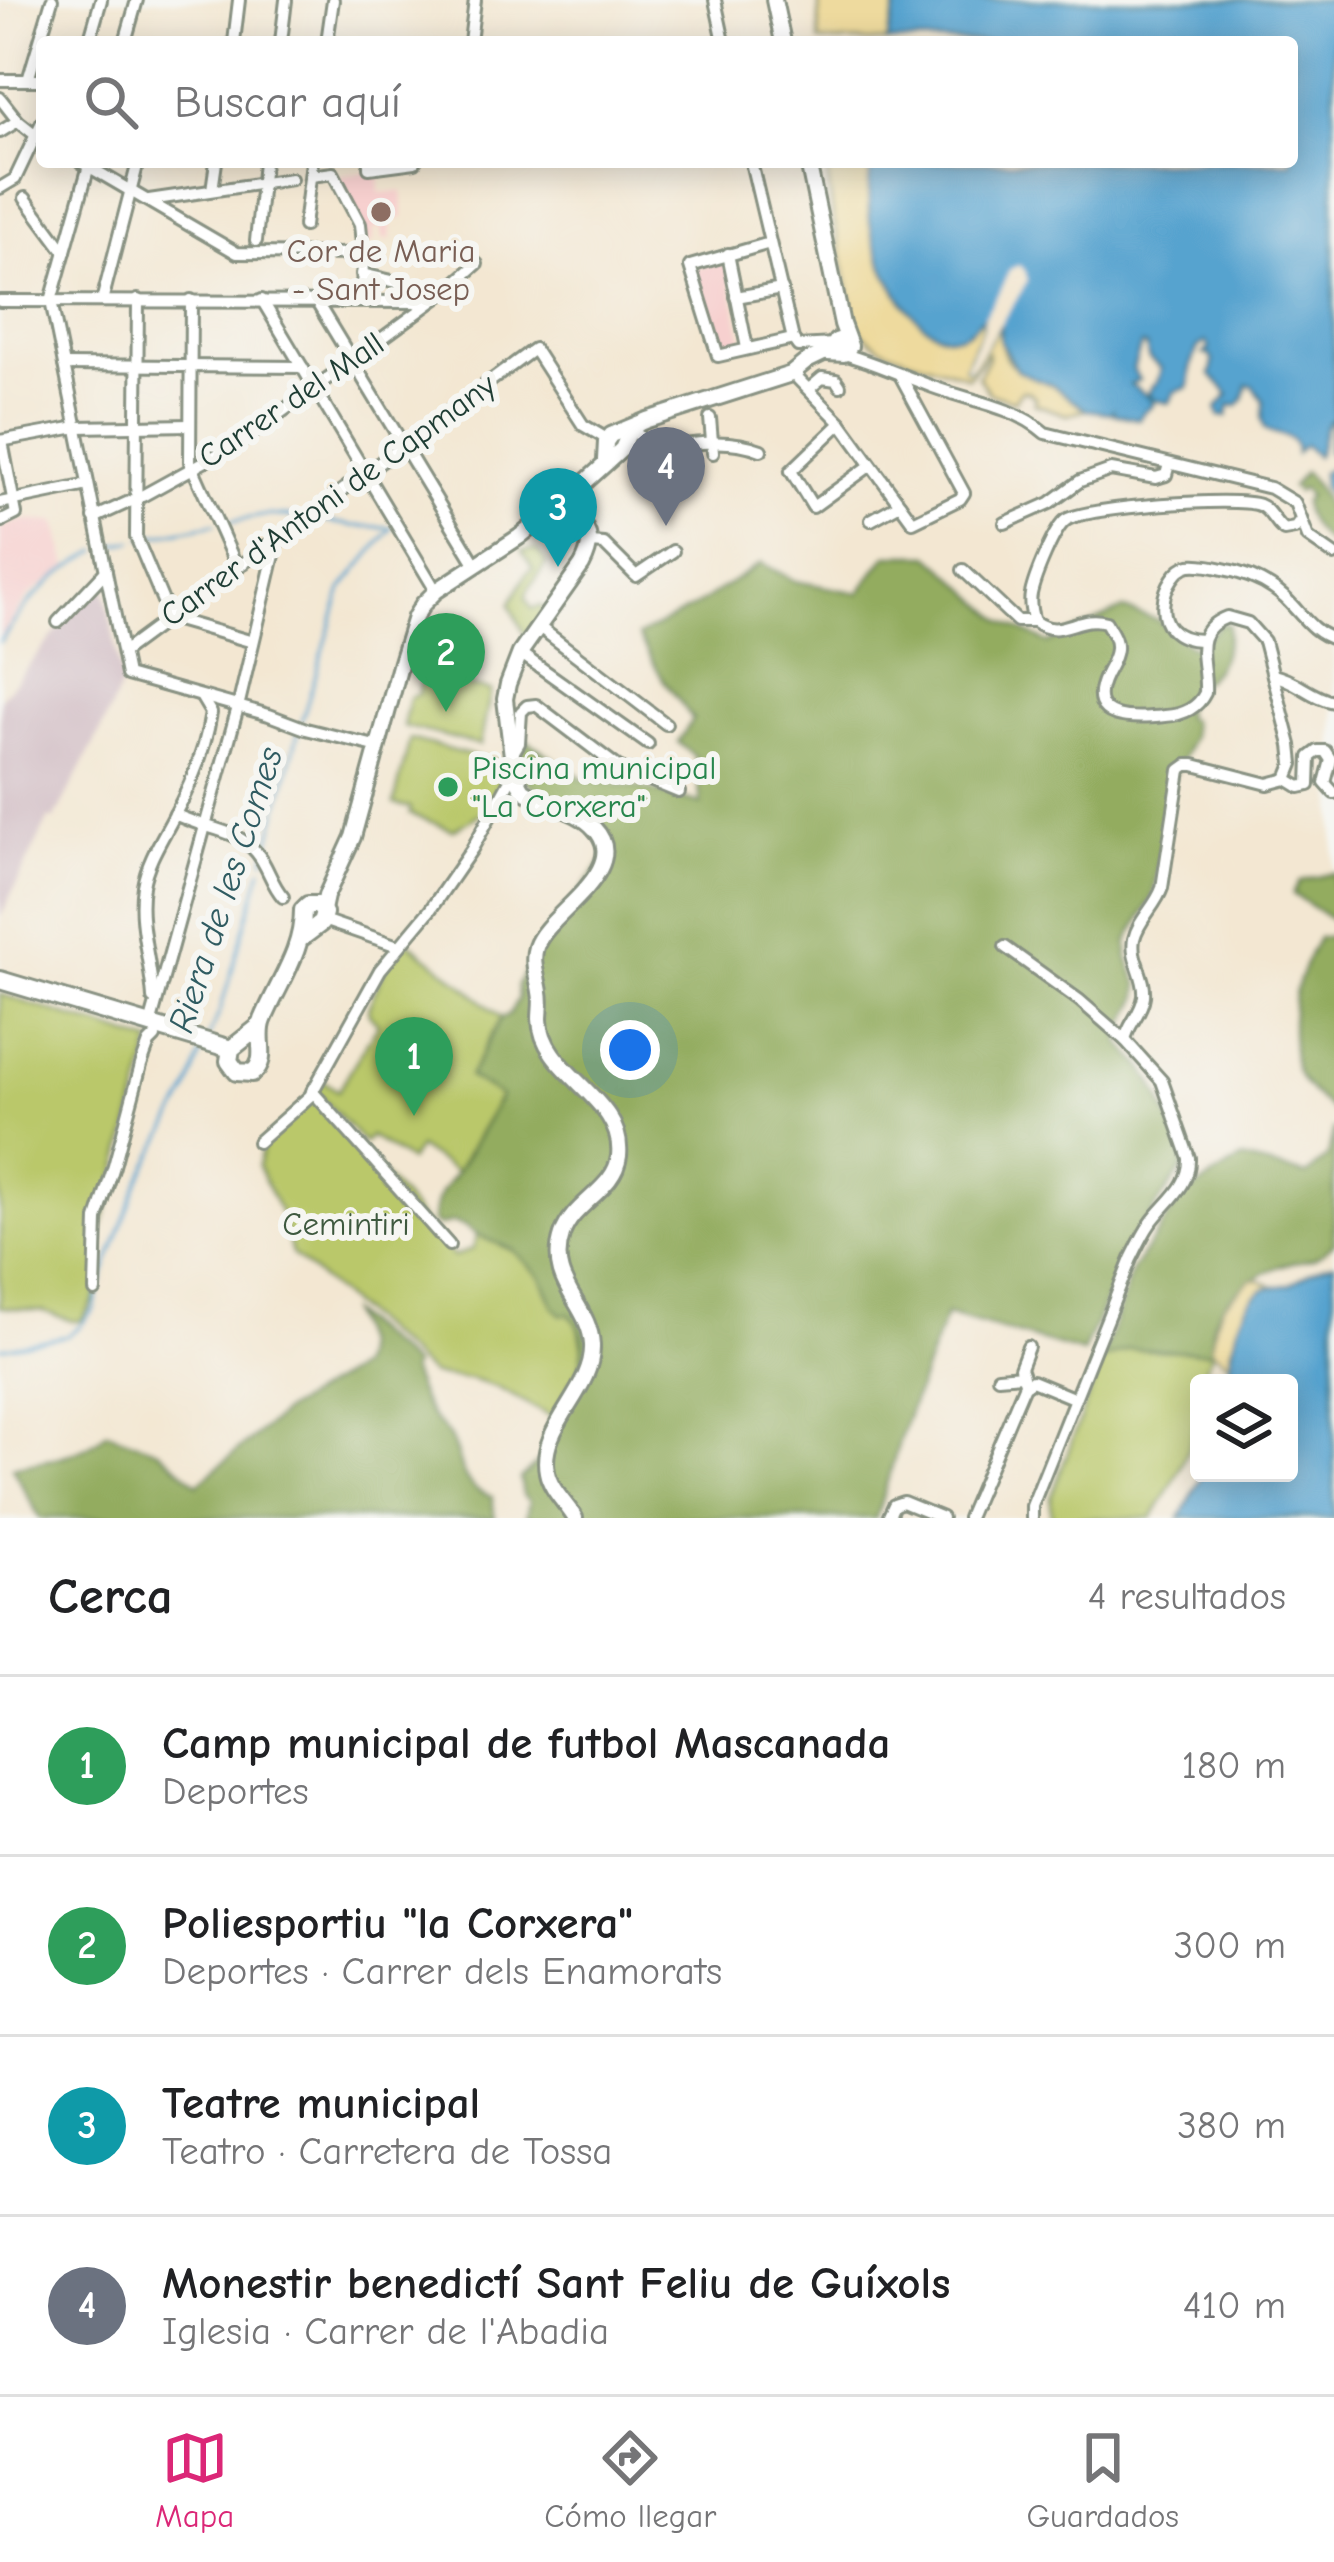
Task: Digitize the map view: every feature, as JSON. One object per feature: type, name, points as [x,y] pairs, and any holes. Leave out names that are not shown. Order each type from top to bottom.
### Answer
[{"type":"main road","points":[[774,0],[782,36]]},
{"type":"main road","points":[[0,989],[222,1047],[260,1026],[352,837],[415,617],[436,591],[519,537],[562,502],[635,426],[797,370],[841,346],[809,168]]},
{"type":"main road","points":[[562,502],[588,532],[591,543],[582,565],[520,653],[505,699],[513,764],[523,790],[590,823],[599,833],[603,850],[593,881],[541,935],[534,958],[547,1048],[594,1098],[619,1147],[612,1177],[568,1220],[558,1251],[562,1279],[592,1347],[584,1378],[550,1443],[547,1459],[550,1481],[575,1518]]},
{"type":"main road","points":[[0,980],[151,1032]]},
{"type":"street","points":[[44,36],[52,0]]},
{"type":"street","points":[[91,36],[101,0]]},
{"type":"street","points":[[127,36],[137,0]]},
{"type":"street","points":[[234,36],[239,0]]},
{"type":"street","points":[[282,36],[286,0]]},
{"type":"street","points":[[328,36],[333,0]]},
{"type":"street","points":[[471,36],[475,0]]},
{"type":"street","points":[[715,0],[723,36]]},
{"type":"street","points":[[0,80],[35,80]]},
{"type":"street","points":[[0,98],[36,136]]},
{"type":"street","points":[[0,131],[18,122]]},
{"type":"street","points":[[0,188],[15,179],[36,143]]},
{"type":"street","points":[[86,168],[51,301],[127,675],[379,746]]},
{"type":"street","points":[[95,168],[237,253],[363,254]]},
{"type":"street","points":[[102,301],[136,168]]},
{"type":"street","points":[[212,190],[215,168]]},
{"type":"street","points":[[256,241],[264,168]]},
{"type":"street","points":[[753,168],[798,346],[841,346],[934,387],[1004,409],[1031,421],[1045,434],[1270,488],[1294,503],[1309,538],[1334,555]]},
{"type":"street","points":[[304,226],[311,169],[333,173],[360,224],[362,301]]},
{"type":"street","points":[[149,200],[291,178]]},
{"type":"street","points":[[25,198],[65,252]]},
{"type":"street","points":[[770,243],[690,266],[718,356],[794,339]]},
{"type":"street","points":[[728,254],[747,348]]},
{"type":"street","name":"Carrer del Mall","points":[[94,518],[242,441],[477,265]]},
{"type":"street","points":[[362,274],[444,293]]},
{"type":"street","points":[[736,297],[782,289]]},
{"type":"street","points":[[138,300],[137,540],[170,618],[253,642]]},
{"type":"street","points":[[190,300],[192,469],[237,567]]},
{"type":"street","points":[[262,300],[436,591]]},
{"type":"street","points":[[0,301],[432,302]]},
{"type":"street","points":[[316,301],[476,566]]},
{"type":"street","name":"Carrer d'Antoni de Capmany","points":[[123,652],[534,349],[584,425],[611,447]]},
{"type":"street","points":[[64,365],[302,367]]},
{"type":"street","points":[[797,370],[798,379],[841,423],[913,522],[964,493],[898,372]]},
{"type":"street","points":[[809,389],[822,378],[836,380],[840,386]]},
{"type":"street","points":[[710,418],[712,448]]},
{"type":"street","points":[[841,423],[790,471],[813,507],[871,465]]},
{"type":"street","points":[[0,522],[16,514],[7,501],[1,441],[77,427],[190,425]]},
{"type":"street","points":[[635,426],[650,448],[712,448],[741,442],[761,450]]},
{"type":"street","points":[[1006,523],[1111,470],[1156,478],[1166,475],[1169,464]]},
{"type":"street","points":[[7,501],[88,484]]},
{"type":"street","points":[[1287,779],[1293,764],[1291,745],[1274,675],[1264,640],[1248,623],[1220,619],[1209,627],[1202,640],[1207,687],[1202,701],[1192,709],[1170,716],[1118,717],[1109,714],[1100,695],[1116,652],[1116,638],[1106,622],[1093,618],[1054,630],[1042,628],[1031,614],[1031,591],[1057,529],[1074,517],[1129,506],[1245,502],[1259,505],[1284,530],[1295,528],[1301,520]]},
{"type":"street","points":[[871,520],[900,504]]},
{"type":"street","points":[[95,1291],[97,1220],[149,1043],[278,538]]},
{"type":"street","points":[[591,543],[604,544],[637,576],[673,551]]},
{"type":"street","points":[[1202,640],[1177,635],[1163,617],[1170,584],[1190,565],[1259,580],[1283,596],[1309,626],[1334,639]]},
{"type":"street","points":[[963,570],[1017,621],[1034,621]]},
{"type":"street","points":[[58,622],[106,571]]},
{"type":"street","points":[[538,626],[666,724]]},
{"type":"street","points":[[520,653],[648,744]]},
{"type":"street","points":[[1274,675],[1334,702]]},
{"type":"street","points":[[151,1032],[143,884],[205,743],[211,713],[201,697]]},
{"type":"street","points":[[258,1142],[312,1091],[380,970],[472,849],[513,764],[520,712],[527,706],[536,705],[618,767],[679,792]]},
{"type":"street","points":[[1125,1040],[1144,998],[1133,943],[1162,888],[1180,770],[1195,765],[1268,784],[1287,779],[1300,788],[1309,785],[1310,758],[1325,751],[1331,760],[1325,783],[1334,793]]},
{"type":"street","points":[[175,814],[247,842],[283,897]]},
{"type":"street","points":[[315,916],[398,946]]},
{"type":"street","points":[[1005,947],[1079,1000],[1162,1081],[1189,1158],[1189,1170],[1178,1192],[1150,1223],[1131,1259],[1073,1398],[1032,1506],[1032,1518]]},
{"type":"street","points":[[312,1091],[449,1245]]},
{"type":"street","points":[[968,1518],[1024,1380],[1022,1358],[1028,1347]]},
{"type":"street","points":[[998,1377],[1032,1381],[1073,1398]]},
{"type":"street","points":[[888,1518],[894,1505],[903,1502],[942,1518]]},
{"type":"shaded area","name":"Cor de Maria - Sant Josep","points":[[380,170],[379,193],[402,191],[404,218],[391,219],[390,239],[383,239],[382,227],[373,229],[373,242],[366,244],[339,176]]},
{"type":"shaded area","points":[[726,261],[744,345],[718,351],[693,268]]},
{"type":"shaded area","points":[[23,520],[56,522],[68,566],[29,595],[0,637],[0,528]]},
{"type":"shaded area","points":[[103,577],[122,684],[0,918],[0,699]]},
{"type":"green space","points":[[1304,472],[1326,506],[1334,547],[1310,523],[1303,503],[1308,496],[1302,488],[1297,492],[1292,487]]},
{"type":"green space","points":[[537,549],[547,563],[526,599],[532,609],[546,609],[526,638],[510,604],[533,569],[522,551]]},
{"type":"green space","points":[[887,555],[930,555],[1003,621],[1048,643],[1123,609],[1158,620],[1196,648],[1221,624],[1228,624],[1217,665],[1200,683],[1195,697],[1185,703],[1184,716],[1191,721],[1192,737],[1172,781],[1153,896],[1128,941],[1138,1000],[1120,1041],[1157,1092],[1183,1168],[1130,1245],[1083,1353],[946,1314],[876,1518],[526,1518],[529,1501],[520,1478],[540,1461],[552,1417],[575,1380],[583,1351],[578,1325],[554,1307],[541,1277],[513,1250],[465,1226],[433,1222],[440,1195],[501,1096],[469,1077],[501,1018],[509,1015],[518,998],[517,985],[544,941],[609,853],[606,833],[597,822],[531,785],[520,773],[519,759],[528,741],[582,778],[701,804],[695,757],[678,742],[693,719],[638,636],[694,607],[761,563],[795,581],[859,593]]},
{"type":"green space","points":[[424,670],[430,676],[491,691],[480,745],[403,726],[409,698],[418,694]]},
{"type":"green space","name":"Piscina municipal \"La Corxera\"","points":[[410,739],[502,761],[490,804],[453,830],[394,804]]},
{"type":"green space","points":[[1334,873],[1334,926],[1293,894],[1300,881]]},
{"type":"green space","points":[[1334,936],[1334,1112],[1298,1074],[1292,1033],[1293,1004],[1304,965],[1318,938]]},
{"type":"green space","points":[[407,941],[501,1018],[470,1076],[501,1095],[456,1172],[418,1148],[409,1161],[370,1136],[364,1143],[316,1091],[322,1080],[338,1091],[378,1024],[368,1008],[387,963]]},
{"type":"green space","points":[[0,994],[152,1043],[101,1232],[95,1299],[81,1321],[0,1307]]},
{"type":"green space","name":"Cemintiri","points":[[315,1097],[454,1257],[473,1249],[477,1235],[513,1250],[578,1322],[583,1348],[580,1367],[552,1417],[496,1387],[432,1375],[292,1254],[282,1216],[258,1167],[264,1141]]},
{"type":"green space","points":[[1334,1128],[1334,1243],[1312,1259],[1275,1268],[1238,1290],[1214,1323],[1214,1352],[1129,1349],[1102,1360],[1132,1270],[1182,1197],[1242,1159],[1307,1175],[1328,1156]]},
{"type":"green space","points":[[349,1313],[413,1366],[410,1370],[427,1410],[449,1436],[467,1480],[492,1497],[495,1518],[40,1518],[12,1467],[75,1452],[107,1432],[158,1450],[198,1484],[286,1410],[357,1368],[361,1346]]},
{"type":"green space","points":[[1129,1349],[1214,1352],[1203,1374],[1190,1374],[1190,1440],[1152,1518],[1051,1518],[1051,1497],[1102,1360]]},
{"type":"sand","points":[[819,0],[898,0],[889,36],[819,36]]},
{"type":"sand","points":[[827,168],[871,168],[870,208],[878,250],[895,289],[909,307],[926,324],[984,316],[965,368],[971,368],[1002,323],[1003,350],[1013,366],[1057,388],[1086,410],[1067,415],[1035,404],[1029,392],[1021,391],[1014,401],[989,393],[978,377],[987,352],[968,377],[892,352],[866,336],[856,325]]},
{"type":"sand","points":[[1251,1279],[1274,1287],[1265,1289],[1231,1349],[1230,1363],[1211,1346],[1215,1323],[1223,1305]]},
{"type":"water","points":[[898,0],[1334,0],[1333,497],[1323,487],[1322,473],[1331,468],[1332,419],[1316,456],[1304,445],[1296,453],[1290,439],[1265,429],[1264,401],[1252,385],[1247,385],[1237,406],[1230,405],[1228,416],[1220,416],[1217,408],[1229,394],[1211,375],[1213,361],[1204,354],[1210,348],[1206,342],[1198,347],[1189,387],[1175,392],[1169,403],[1154,400],[1148,393],[1161,368],[1141,345],[1133,369],[1139,380],[1130,384],[1153,405],[1139,419],[1113,410],[1086,410],[1052,385],[1017,371],[1000,341],[1000,325],[968,370],[965,367],[983,318],[962,335],[945,336],[915,316],[891,280],[870,220],[871,168],[1298,168],[1298,36],[889,36]]},
{"type":"water","points":[[1334,1263],[1334,1518],[1180,1518],[1199,1482],[1298,1482],[1298,1374],[1228,1374],[1241,1318],[1255,1296]]},
{"type":"pier","points":[[1019,265],[1028,281],[968,370],[965,367],[984,316],[1010,269]]},
{"type":"waterway","points":[[224,523],[267,515],[298,517]]},
{"type":"waterway","points":[[313,519],[387,527]]},
{"type":"waterway","points":[[142,538],[215,524]]},
{"type":"waterway","name":"Riera de les Comes","points":[[302,720],[342,589],[393,526]]},
{"type":"waterway","points":[[107,547],[133,541]]},
{"type":"waterway","points":[[0,642],[42,589],[98,551]]},
{"type":"waterway","name":"Riera de les Comes","points":[[265,859],[299,730]]},
{"type":"waterway","name":"Riera de les Comes","points":[[209,1036],[262,869]]},
{"type":"waterway","name":"Riera de les Comes","points":[[0,1348],[67,1336],[94,1309],[139,1181],[188,1092],[202,1051]]},
{"type":"place","name":"Cor de Maria - Sant Josep","points":[[381,212]]},
{"type":"place","name":"Monestir benedictí Sant Feliu de Guíxols","points":[[666,526]]},
{"type":"place","name":"Teatre municipal","points":[[558,567]]},
{"type":"place","name":"Poliesportiu \"la Corxera\"","points":[[446,712]]},
{"type":"place","name":"Piscina municipal \"La Corxera\"","points":[[448,787]]},
{"type":"place","name":"Camp municipal de futbol Mascanada","points":[[414,1116]]}]
